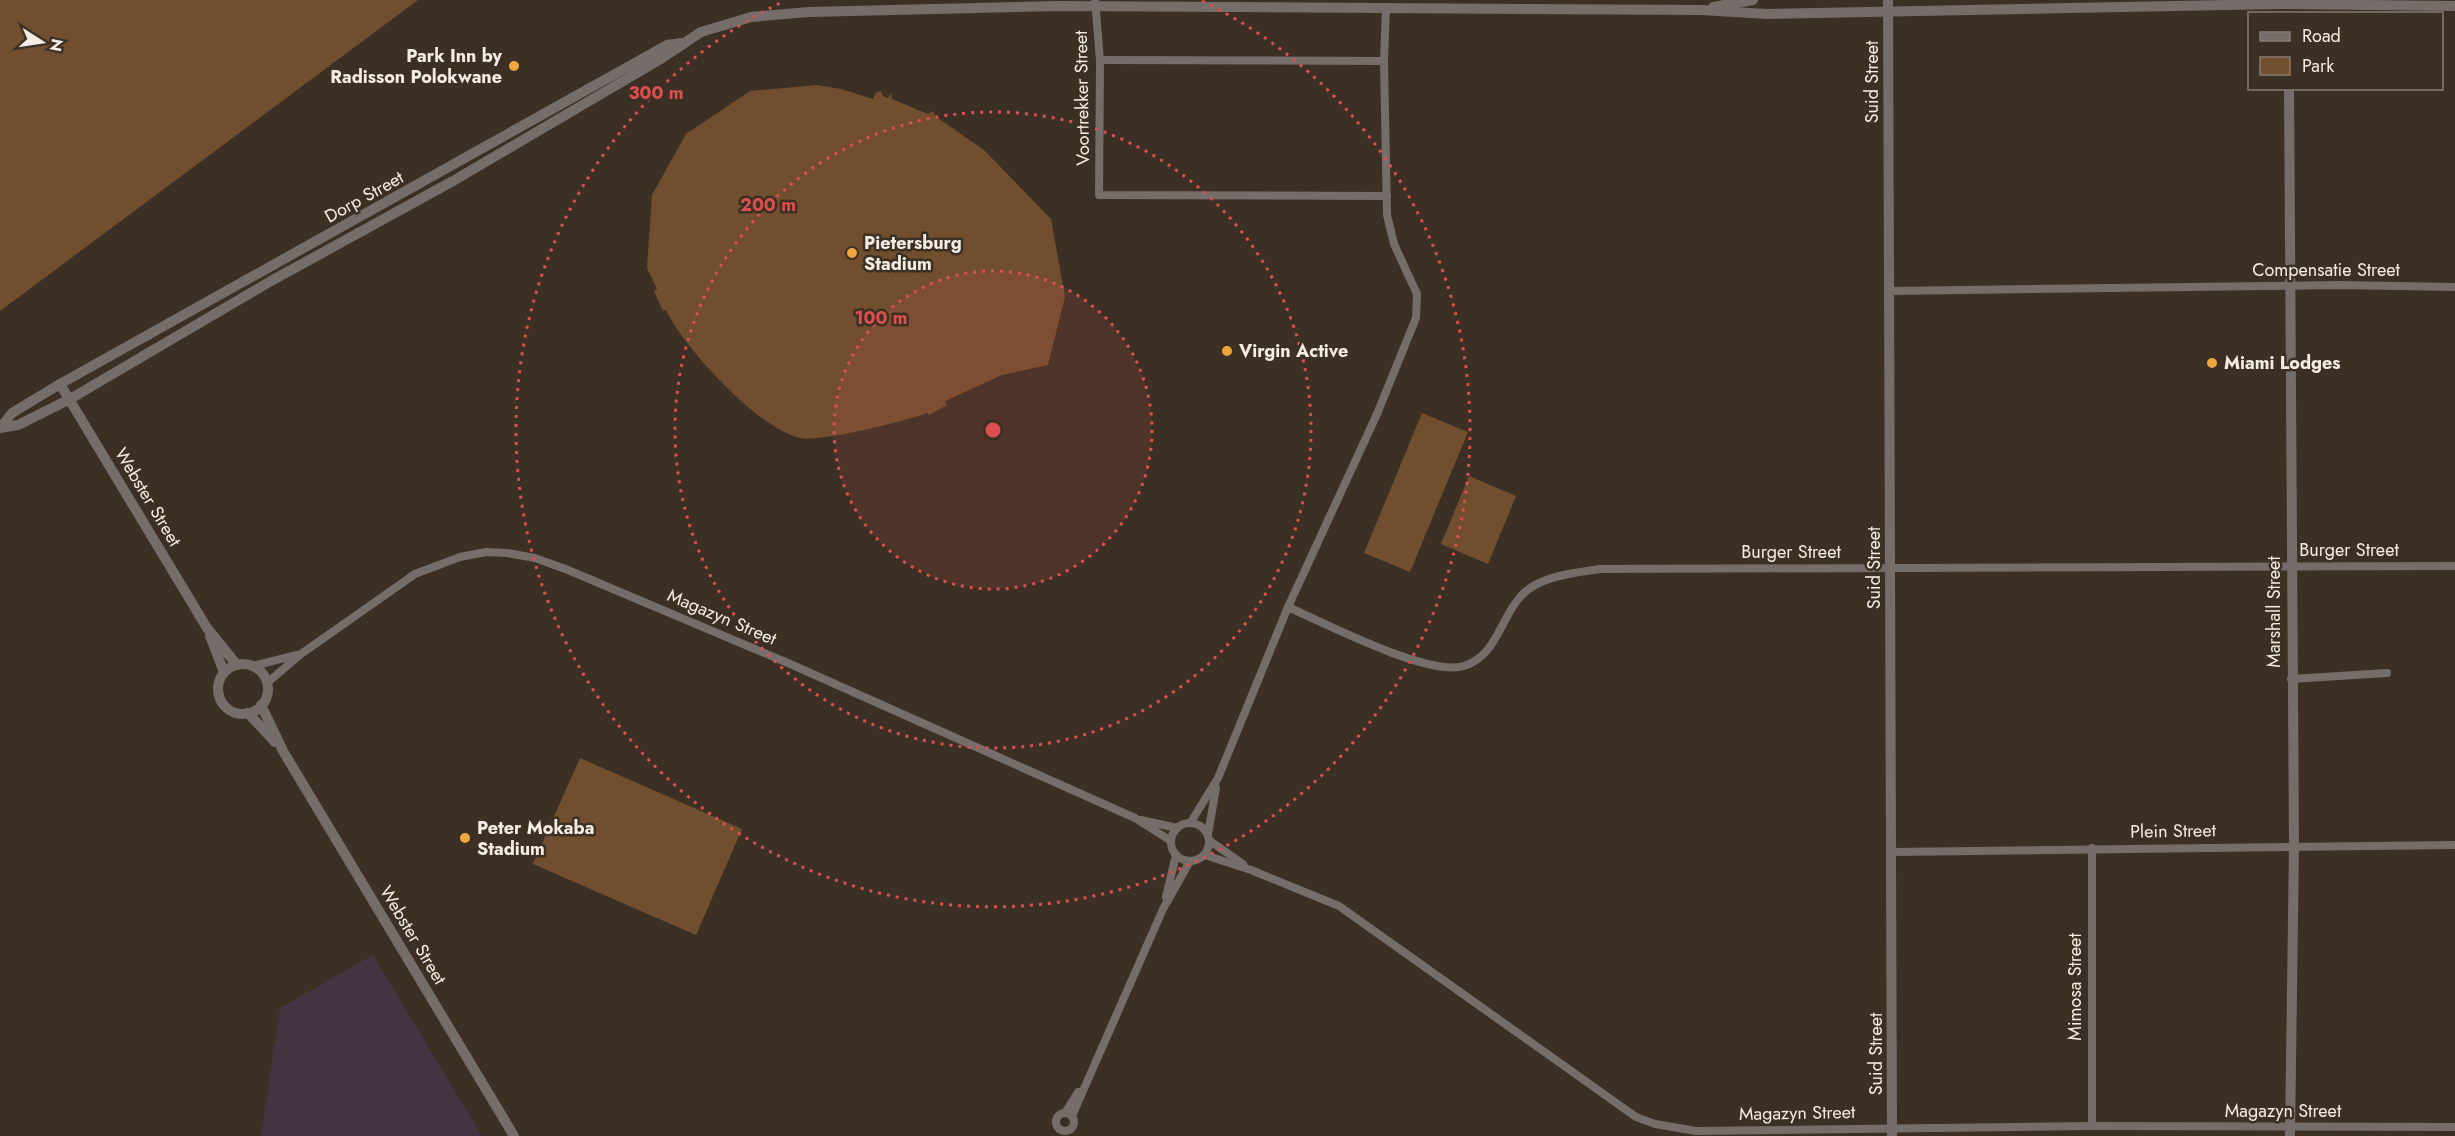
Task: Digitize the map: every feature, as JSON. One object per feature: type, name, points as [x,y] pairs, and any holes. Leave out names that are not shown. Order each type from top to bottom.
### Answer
[{"type":"street","points":[[1057,6],[1068,0]]},
{"type":"street","name":"Dorp Street","points":[[1701,10],[1753,0]]},
{"type":"street","name":"Suid Street","points":[[1888,0],[1891,1132]]},
{"type":"street","name":"Dorp Street","points":[[1,428],[18,425],[69,399],[271,281],[453,181],[659,60],[701,32],[751,17],[786,13],[1095,4],[1701,10],[1767,14],[2289,6],[2455,6]]},
{"type":"street","name":"Voortrekker Street","points":[[1095,4],[1100,60],[1099,195],[1387,196]]},
{"type":"street","points":[[1163,909],[1176,855],[1171,841],[1177,828],[1191,822],[1218,778],[1288,607],[1377,414],[1416,318],[1417,294],[1389,228],[1384,61],[1386,8]]},
{"type":"street","name":"Dorp Street","points":[[1,428],[12,413],[60,384],[667,45],[684,42]]},
{"type":"street","points":[[1100,60],[1384,61]]},
{"type":"street","name":"Marshall Street","points":[[2289,90],[2291,679],[2294,845],[2290,1132]]},
{"type":"street","points":[[266,270],[271,281]]},
{"type":"street","name":"Compensatie Street","points":[[1889,291],[2289,286],[2455,287]]},
{"type":"street","name":"Webster Street","points":[[60,384],[207,628],[237,664]]},
{"type":"street","name":"Magazyn Street","points":[[267,683],[301,654],[425,569],[486,552],[524,555],[568,570],[788,663],[1135,818],[1171,841]]},
{"type":"street","name":"Burger Street","points":[[1288,607],[1413,661],[1462,667],[1475,661],[1488,650],[1520,597],[1537,585],[1575,573],[1600,570],[2455,566]]},
{"type":"street","name":"Webster Street","points":[[207,628],[224,672]]},
{"type":"street","name":"Magazyn Street","points":[[252,666],[301,654]]},
{"type":"street","points":[[237,664],[252,666],[259,670],[267,683],[265,698],[261,705],[248,713],[233,712],[222,702],[218,686],[224,672],[237,664]]},
{"type":"street","points":[[2291,679],[2387,673]]},
{"type":"street","name":"Webster Street","points":[[261,705],[283,751],[514,1136]]},
{"type":"street","name":"Webster Street","points":[[248,713],[283,751]]},
{"type":"street","points":[[1068,1114],[1073,1126],[1067,1133],[1056,1131],[1057,1118],[1068,1114],[1163,909],[1190,861],[1205,855],[1218,778]]},
{"type":"street","name":"Magazyn Street","points":[[1135,818],[1177,828]]},
{"type":"street","points":[[1191,822],[1198,824],[1209,837]]},
{"type":"street","name":"Magazyn Street","points":[[1209,837],[1251,870]]},
{"type":"street","name":"Plein Street","points":[[1892,852],[2294,845],[2455,845]]},
{"type":"street","name":"Mimosa Street","points":[[2092,848],[2092,1126]]},
{"type":"street","points":[[1176,855],[1190,861]]},
{"type":"street","name":"Magazyn Street","points":[[1205,855],[1251,870],[1339,906],[1366,923],[1601,1094],[1644,1120],[1696,1131],[1891,1132],[2092,1126],[2290,1132],[2455,1127]]},
{"type":"shaded area","points":[[373,955],[482,1136],[261,1136],[280,1008]]},
{"type":"green space","points":[[0,0],[418,0],[0,311]]},
{"type":"green space","name":"Pietersburg Stadium","points":[[817,85],[841,89],[873,99],[876,92],[881,91],[883,96],[888,98],[891,93],[892,99],[928,114],[933,111],[935,116],[984,150],[1051,219],[1065,297],[1048,365],[1002,375],[945,401],[947,405],[929,415],[927,413],[845,434],[801,438],[784,432],[745,404],[724,385],[688,345],[666,310],[663,311],[654,291],[657,289],[647,268],[652,195],[686,134],[750,91]]},
{"type":"green space","points":[[1422,413],[1468,432],[1410,572],[1364,553]]},
{"type":"green space","points":[[1469,476],[1516,496],[1488,564],[1441,544]]},
{"type":"green space","name":"Peter Mokaba Stadium","points":[[580,758],[742,829],[696,935],[533,864]]},
{"type":"place","name":"Park Inn by Radisson Polokwane","points":[[514,66]]},
{"type":"place","name":"Pietersburg Stadium","points":[[852,253]]},
{"type":"place","name":"Virgin Active","points":[[1227,351]]},
{"type":"place","name":"Miami Lodges","points":[[2212,363]]},
{"type":"place","name":"Peter Mokaba Stadium","points":[[465,838]]}]
